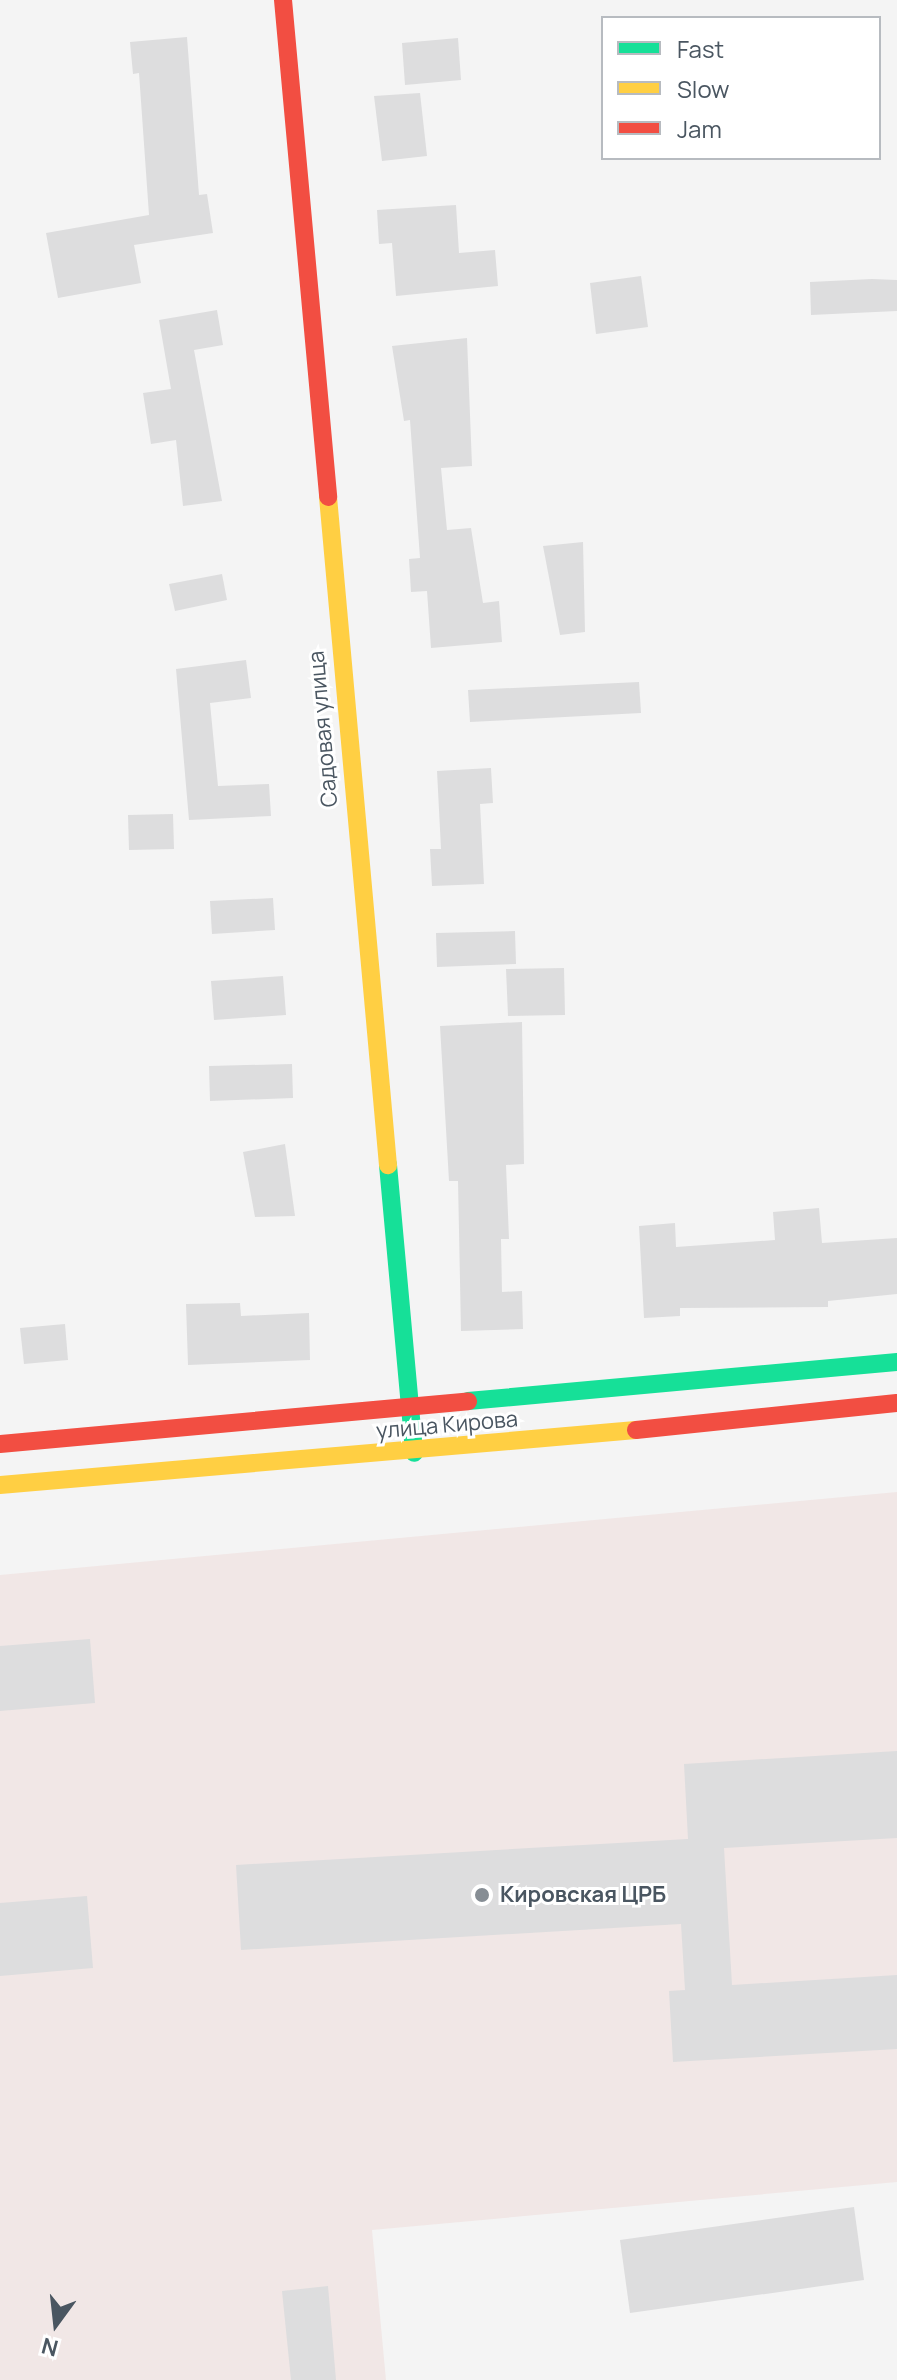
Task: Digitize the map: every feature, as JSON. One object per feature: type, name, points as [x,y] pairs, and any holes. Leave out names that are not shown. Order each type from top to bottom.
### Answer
[{"type":"street","name":"Садовая улица","points":[[283,0],[414,1453]]},
{"type":"street","name":"улица Кирова","points":[[0,1444],[897,1362]]},
{"type":"street","name":"улица Кирова","points":[[0,1485],[414,1453],[897,1403]]},
{"type":"shaded area","points":[[897,1492],[897,2182],[372,2230],[386,2380],[0,2380],[0,1575]]},
{"type":"building","points":[[187,37],[199,195],[207,194],[213,233],[134,245],[141,283],[58,298],[46,233],[149,215],[139,73],[133,74],[130,42]]},
{"type":"building","points":[[458,38],[461,80],[405,85],[402,43]]},
{"type":"building","points":[[420,93],[427,156],[382,161],[374,96]]},
{"type":"building","points":[[456,205],[459,253],[495,250],[498,286],[396,296],[392,243],[379,244],[377,210]]},
{"type":"building","points":[[641,276],[648,327],[596,334],[590,283]]},
{"type":"building","points":[[897,280],[897,311],[811,315],[810,282]]},
{"type":"building","points":[[217,310],[223,345],[194,350],[222,501],[183,506],[176,440],[151,444],[143,393],[171,389],[159,320]]},
{"type":"building","points":[[467,338],[472,466],[441,468],[447,530],[471,528],[483,603],[499,601],[502,642],[431,648],[427,591],[411,592],[409,559],[420,558],[410,420],[404,421],[392,346]]},
{"type":"building","points":[[583,542],[585,632],[560,635],[543,546]]},
{"type":"building","points":[[222,574],[227,600],[175,611],[169,584]]},
{"type":"building","points":[[246,660],[251,698],[210,703],[218,786],[269,784],[271,816],[189,820],[176,669]]},
{"type":"building","points":[[639,682],[641,713],[470,722],[468,690]]},
{"type":"building","points":[[491,768],[493,803],[480,804],[484,884],[432,886],[430,849],[441,849],[437,771]]},
{"type":"building","points":[[173,814],[174,849],[129,850],[128,815]]},
{"type":"building","points":[[273,898],[275,930],[212,934],[210,901]]},
{"type":"building","points":[[515,931],[516,964],[437,967],[436,933]]},
{"type":"building","points":[[564,968],[565,1015],[508,1016],[506,969]]},
{"type":"building","points":[[283,976],[286,1015],[214,1020],[211,981]]},
{"type":"building","points":[[522,1022],[524,1164],[506,1165],[509,1239],[501,1239],[502,1292],[522,1291],[523,1329],[461,1331],[458,1181],[449,1181],[440,1026]]},
{"type":"building","points":[[292,1064],[293,1098],[210,1101],[209,1066]]},
{"type":"building","points":[[285,1144],[295,1216],[255,1217],[243,1152]]},
{"type":"building","points":[[819,1208],[822,1243],[897,1238],[897,1294],[828,1301],[828,1307],[680,1308],[680,1316],[644,1318],[639,1226],[675,1223],[676,1247],[775,1240],[773,1212]]},
{"type":"building","points":[[240,1303],[241,1316],[309,1313],[310,1360],[188,1365],[186,1304]]},
{"type":"building","points":[[65,1324],[68,1360],[24,1364],[20,1328]]},
{"type":"building","points":[[90,1639],[95,1703],[0,1711],[0,1646]]},
{"type":"building","name":"Кировская ЦРБ","points":[[897,1751],[897,1838],[724,1848],[732,1985],[897,1975],[897,2049],[673,2062],[669,1991],[685,1990],[681,1924],[241,1950],[236,1865],[688,1839],[684,1764]]},
{"type":"building","points":[[87,1896],[93,1968],[0,1976],[0,1903]]},
{"type":"building","points":[[854,2207],[864,2280],[630,2313],[620,2240]]},
{"type":"building","points":[[328,2286],[336,2380],[291,2380],[282,2291]]},
{"type":"traffic: fast","points":[[388,1165],[414,1453]]},
{"type":"traffic: fast","points":[[468,1401],[897,1362]]},
{"type":"traffic: slow","points":[[328,497],[388,1165]]},
{"type":"traffic: slow","points":[[0,1485],[636,1430]]},
{"type":"traffic: jam","points":[[283,0],[328,497]]},
{"type":"traffic: jam","points":[[0,1444],[468,1401]]},
{"type":"traffic: jam","points":[[636,1430],[897,1403]]},
{"type":"place","name":"Кировская ЦРБ","points":[[482,1895]]}]
